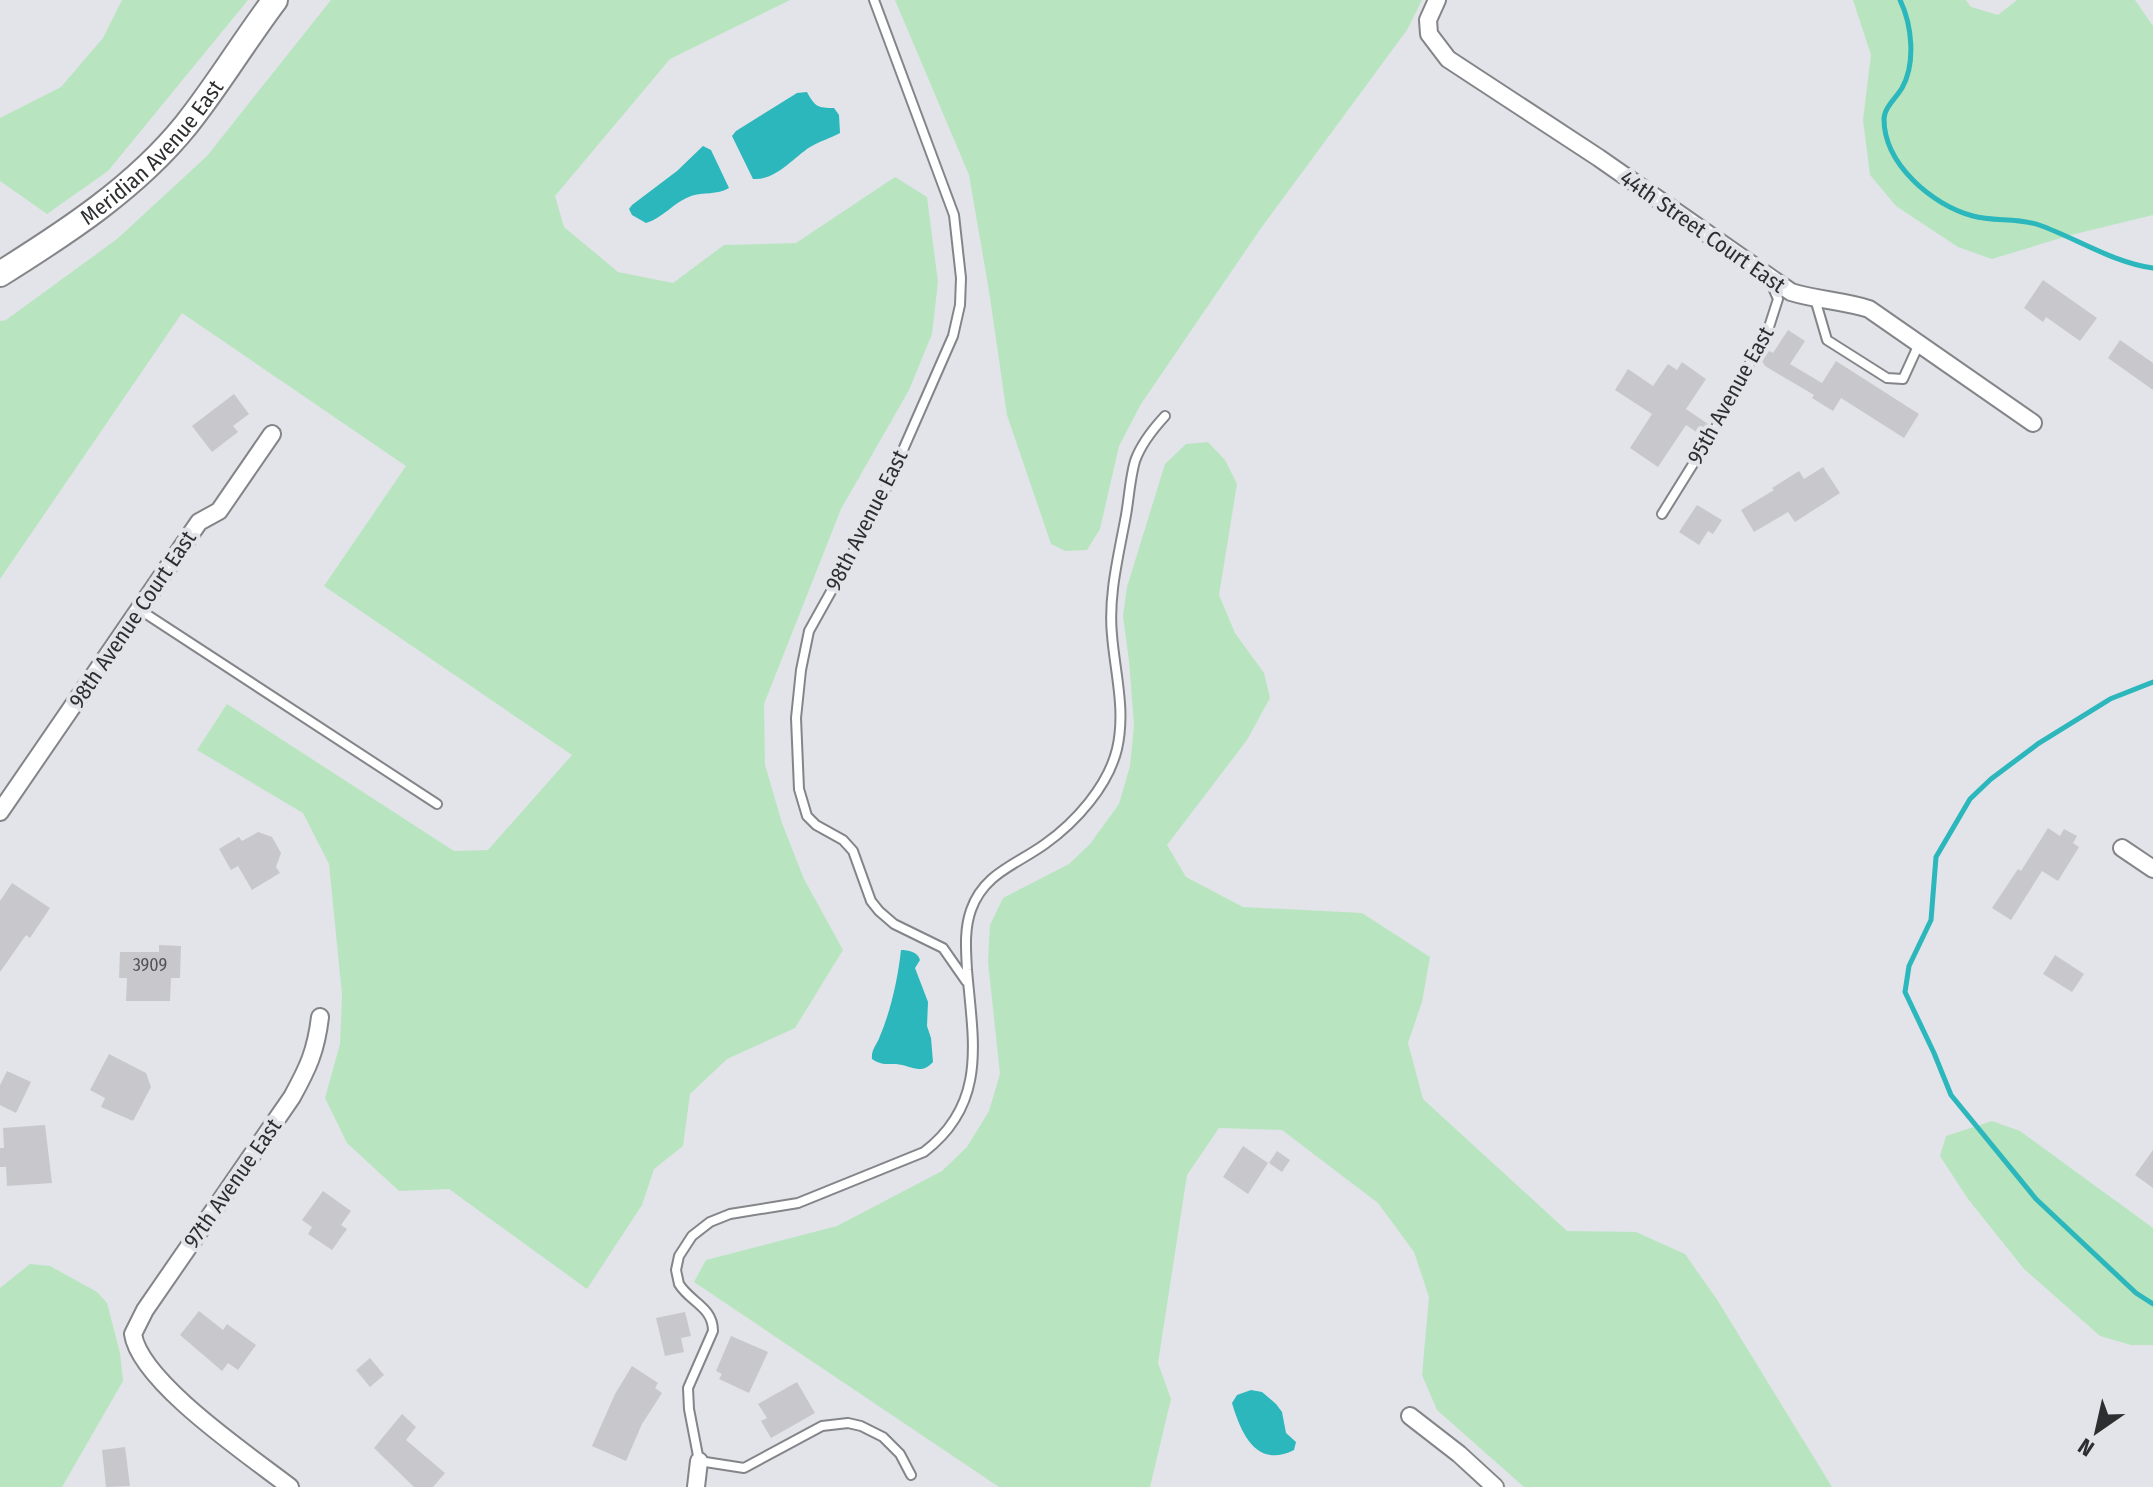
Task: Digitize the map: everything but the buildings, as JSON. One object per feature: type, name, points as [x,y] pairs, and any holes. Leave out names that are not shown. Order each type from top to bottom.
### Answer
[{"type":"main road","name":"Meridian Avenue East","points":[[0,274],[65,233],[145,169],[185,126],[275,0]]},
{"type":"street","name":"44th Street Court East","points":[[1437,0],[1428,20],[1429,34],[1448,59],[1599,158],[1791,292],[1869,309],[2033,423]]},
{"type":"street","name":"98th Avenue Court East","points":[[0,812],[199,522],[219,511],[272,434]]},
{"type":"street","points":[[2122,848],[2153,869]]},
{"type":"street","name":"97th Avenue East","points":[[290,1487],[173,1393],[148,1366],[135,1345],[133,1334],[138,1320],[305,1074],[317,1046],[320,1017]]},
{"type":"street","points":[[1410,1416],[1495,1487]]},
{"type":"street","points":[[696,1487],[699,1461]]},
{"type":"lane","name":"98th Avenue East","points":[[874,0],[954,215],[959,246],[960,305],[953,336],[877,509],[809,631],[796,718],[799,789],[807,816],[816,825],[843,840],[853,851],[871,901],[879,911],[894,924],[943,948],[968,984]]},
{"type":"lane","name":"95th Avenue East","points":[[1662,514],[1718,424],[1769,327],[1778,299],[1764,275]]},
{"type":"lane","points":[[1815,299],[1827,340],[1887,378],[1903,379],[1919,344]]},
{"type":"lane","points":[[911,1475],[900,1454],[883,1437],[848,1423],[822,1426],[744,1468],[699,1461],[688,1388],[713,1331],[713,1324],[708,1312],[683,1291],[676,1277],[677,1263],[685,1246],[701,1228],[719,1217],[798,1203],[924,1152],[955,1120],[972,1080],[974,1052],[966,936],[971,908],[996,873],[1044,845],[1076,817],[1100,786],[1117,750],[1120,695],[1111,619],[1115,573],[1135,462],[1150,434],[1165,416]]},
{"type":"lane","points":[[139,609],[437,804]]},
{"type":"green space","points":[[122,0],[248,0],[108,171],[47,214],[0,181],[0,118],[61,87],[103,38]]},
{"type":"green space","points":[[331,0],[790,0],[670,59],[555,196],[564,227],[618,272],[673,283],[724,245],[796,243],[895,177],[927,197],[938,282],[932,334],[909,390],[841,509],[764,704],[765,765],[782,823],[804,879],[843,950],[795,1028],[727,1059],[690,1094],[683,1146],[654,1169],[642,1205],[587,1289],[449,1189],[399,1191],[347,1143],[325,1098],[340,1044],[342,995],[329,864],[303,813],[197,750],[227,704],[454,851],[488,850],[572,755],[324,586],[406,466],[182,313],[0,579],[0,321],[6,320],[117,239],[207,156]]},
{"type":"green space","points":[[895,0],[1422,0],[1407,30],[1259,231],[1141,404],[1119,446],[1100,529],[1087,550],[1065,551],[1051,544],[1007,415],[969,175]]},
{"type":"green space","points":[[1853,0],[1966,0],[1971,7],[1998,15],[2017,0],[2135,0],[2153,26],[2153,215],[1992,259],[1958,247],[1896,206],[1870,175],[1863,120],[1871,55]]},
{"type":"green space","points":[[1208,442],[1225,460],[1237,484],[1219,595],[1235,633],[1264,673],[1270,698],[1247,740],[1167,845],[1186,877],[1243,907],[1362,913],[1430,957],[1422,1002],[1408,1043],[1423,1099],[1567,1231],[1636,1232],[1685,1254],[1718,1301],[1832,1487],[1524,1487],[1437,1410],[1422,1375],[1429,1297],[1414,1252],[1378,1203],[1282,1130],[1219,1128],[1187,1175],[1158,1363],[1171,1399],[1150,1487],[999,1487],[694,1282],[706,1260],[837,1226],[942,1171],[967,1147],[989,1111],[1000,1074],[988,962],[990,925],[1003,898],[1069,864],[1090,844],[1119,804],[1130,766],[1134,725],[1123,616],[1127,587],[1165,464],[1186,444]]},
{"type":"green space","points":[[1992,1121],[2020,1131],[2153,1228],[2153,1345],[2131,1345],[2100,1336],[2024,1269],[1968,1199],[1940,1156],[1946,1136]]},
{"type":"green space","points":[[30,1264],[50,1266],[97,1292],[107,1303],[120,1353],[123,1381],[62,1487],[0,1487],[0,1288]]},
{"type":"water","points":[[807,92],[818,106],[834,108],[839,115],[840,133],[810,147],[776,173],[753,179],[732,136],[797,93]]},
{"type":"water","points":[[703,146],[711,150],[729,188],[691,196],[646,223],[632,215],[629,209],[632,205],[677,171]]},
{"type":"water","points":[[901,950],[915,953],[920,960],[915,968],[928,1002],[927,1026],[933,1062],[924,1068],[884,1064],[872,1059],[891,1005]]},
{"type":"water","points":[[1251,1390],[1262,1392],[1282,1412],[1286,1433],[1296,1442],[1294,1450],[1270,1455],[1252,1445],[1240,1426],[1232,1403],[1237,1395]]},
{"type":"waterway","points":[[1900,0],[1910,32],[1911,56],[1902,88],[1888,107],[1884,119],[1892,152],[1913,180],[1957,211],[1981,218],[2031,223],[2124,261],[2153,268]]},
{"type":"waterway","points":[[2153,682],[2110,699],[2039,743],[1970,799],[1936,857],[1931,920],[1909,966],[1905,992],[1951,1095],[2036,1199],[2136,1293],[2153,1304]]}]
